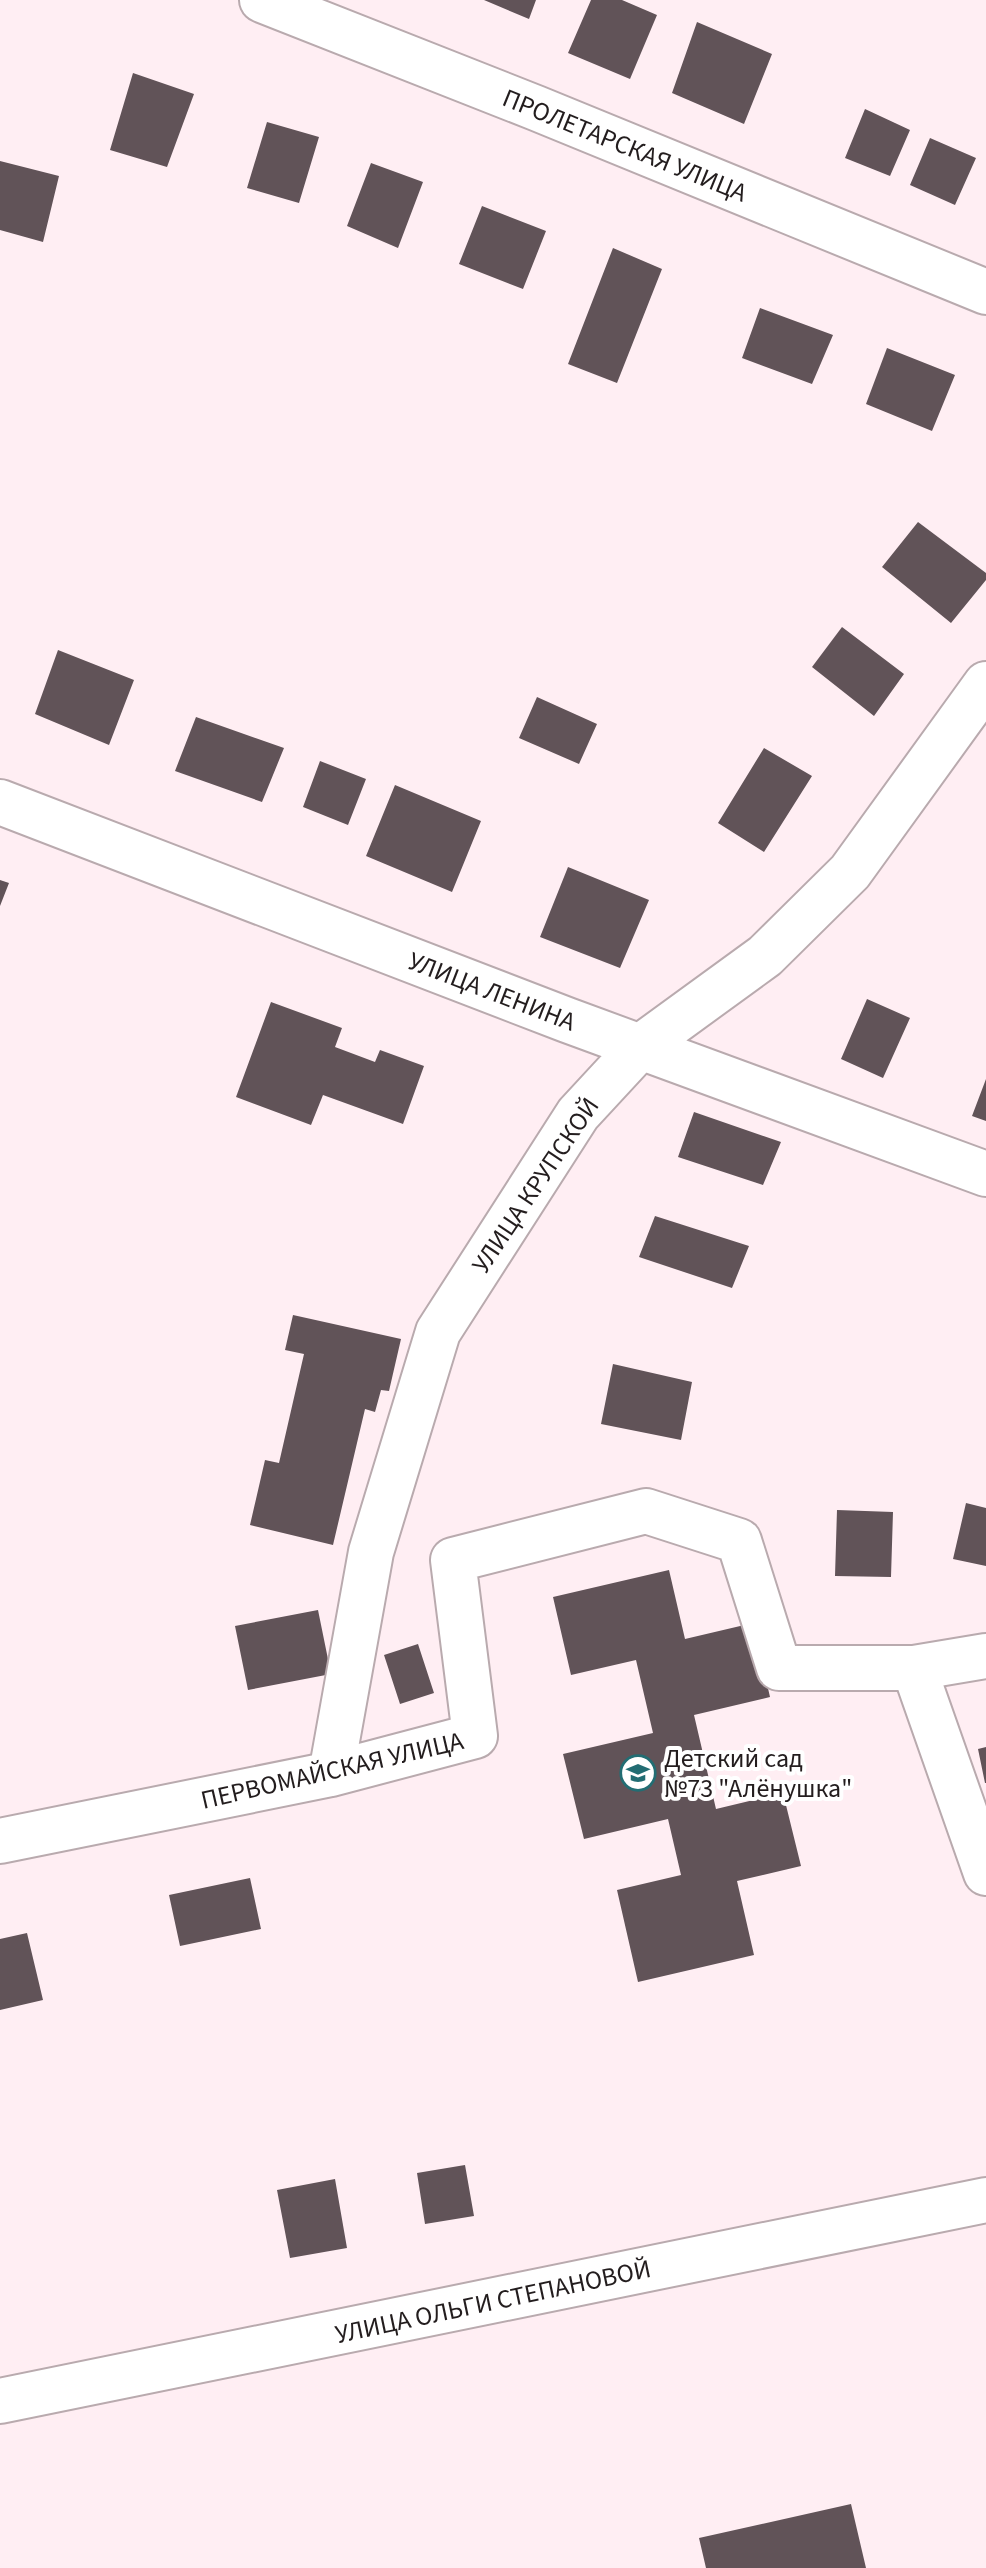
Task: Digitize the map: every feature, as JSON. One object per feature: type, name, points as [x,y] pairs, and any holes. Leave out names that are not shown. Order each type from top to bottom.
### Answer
[{"type":"street","name":"ПРОЛЕТАРСКАЯ УЛИЦА","points":[[262,0],[986,292]]},
{"type":"street","name":"УЛИЦА КРУПСКОЙ","points":[[331,1774],[371,1552],[438,1332],[578,1114],[640,1047],[765,956],[850,872],[986,684]]},
{"type":"street","name":"УЛИЦА ЛЕНИНА","points":[[0,802],[640,1047],[986,1174]]},
{"type":"street","name":"ПЕРВОМАЙСКАЯ УЛИЦА","points":[[0,1841],[331,1774],[475,1736],[453,1560],[646,1511],[739,1541],[779,1668],[914,1668],[986,1656]]},
{"type":"street","points":[[914,1668],[986,1873]]},
{"type":"street","name":"УЛИЦА ОЛЬГИ СТЕПАНОВОЙ","points":[[0,2401],[986,2200]]},
{"type":"building","points":[[484,0],[536,0],[529,19]]},
{"type":"building","points":[[591,0],[622,0],[657,15],[630,79],[568,53]]},
{"type":"building","points":[[697,22],[772,54],[744,124],[672,93]]},
{"type":"building","points":[[133,73],[194,94],[167,167],[110,150]]},
{"type":"building","points":[[865,109],[910,130],[890,176],[845,158]]},
{"type":"building","points":[[267,122],[319,137],[299,203],[247,188]]},
{"type":"building","points":[[930,138],[976,158],[955,205],[910,185]]},
{"type":"building","points":[[0,161],[59,176],[43,242],[0,230]]},
{"type":"building","points":[[371,163],[423,182],[398,248],[347,226]]},
{"type":"building","points":[[482,206],[546,231],[523,289],[459,264]]},
{"type":"building","points":[[613,248],[662,269],[617,383],[568,364]]},
{"type":"building","points":[[760,308],[833,335],[812,384],[742,358]]},
{"type":"building","points":[[887,348],[955,375],[932,431],[866,404]]},
{"type":"building","points":[[918,522],[986,573],[986,580],[951,623],[882,567]]},
{"type":"building","points":[[842,627],[904,674],[874,716],[812,667]]},
{"type":"building","points":[[58,650],[134,680],[109,745],[35,714]]},
{"type":"building","points":[[537,697],[597,724],[579,764],[519,738]]},
{"type":"building","points":[[196,717],[284,748],[262,802],[175,771]]},
{"type":"building","points":[[764,748],[812,776],[764,852],[718,823]]},
{"type":"building","points":[[320,761],[366,779],[348,825],[303,807]]},
{"type":"building","points":[[395,785],[481,821],[452,892],[366,856]]},
{"type":"building","points":[[568,867],[649,900],[620,968],[540,937]]},
{"type":"building","points":[[0,880],[9,883],[0,906]]},
{"type":"building","points":[[867,999],[910,1018],[883,1078],[841,1059]]},
{"type":"building","points":[[271,1002],[342,1028],[335,1047],[375,1062],[380,1050],[424,1066],[403,1124],[323,1095],[311,1125],[236,1097]]},
{"type":"building","points":[[986,1079],[986,1121],[972,1116]]},
{"type":"building","points":[[694,1112],[781,1142],[763,1185],[678,1157]]},
{"type":"building","points":[[655,1216],[749,1246],[732,1288],[639,1257]]},
{"type":"building","points":[[293,1315],[401,1339],[389,1391],[381,1390],[375,1412],[365,1409],[333,1545],[250,1525],[265,1460],[279,1463],[304,1354],[285,1350]]},
{"type":"building","points":[[613,1364],[692,1382],[681,1440],[601,1424]]},
{"type":"building","points":[[966,1503],[986,1508],[986,1566],[953,1559]]},
{"type":"building","points":[[837,1510],[893,1512],[891,1577],[835,1576]]},
{"type":"building","name":"Детский сад №73 \"Алёнушка\"","points":[[669,1570],[685,1639],[753,1623],[770,1697],[694,1715],[716,1809],[783,1793],[801,1866],[737,1881],[754,1955],[638,1982],[617,1890],[681,1875],[668,1819],[584,1839],[563,1754],[653,1733],[636,1660],[571,1675],[553,1597]]},
{"type":"building","points":[[318,1610],[331,1674],[248,1690],[235,1626]]},
{"type":"building","points":[[418,1644],[434,1693],[400,1704],[384,1655]]},
{"type":"building","points":[[986,1747],[986,1783],[985,1783],[978,1749]]},
{"type":"building","points":[[250,1878],[261,1929],[180,1946],[169,1895]]},
{"type":"building","points":[[27,1933],[43,2000],[0,2010],[0,1939]]},
{"type":"building","points":[[465,2165],[474,2216],[425,2224],[417,2173]]},
{"type":"building","points":[[335,2179],[347,2248],[290,2258],[277,2190]]},
{"type":"building","points":[[851,2504],[866,2568],[706,2568],[699,2538]]},
{"type":"place","name":"Детский сад №73 \"Алёнушка\"","points":[[638,1773]]}]
